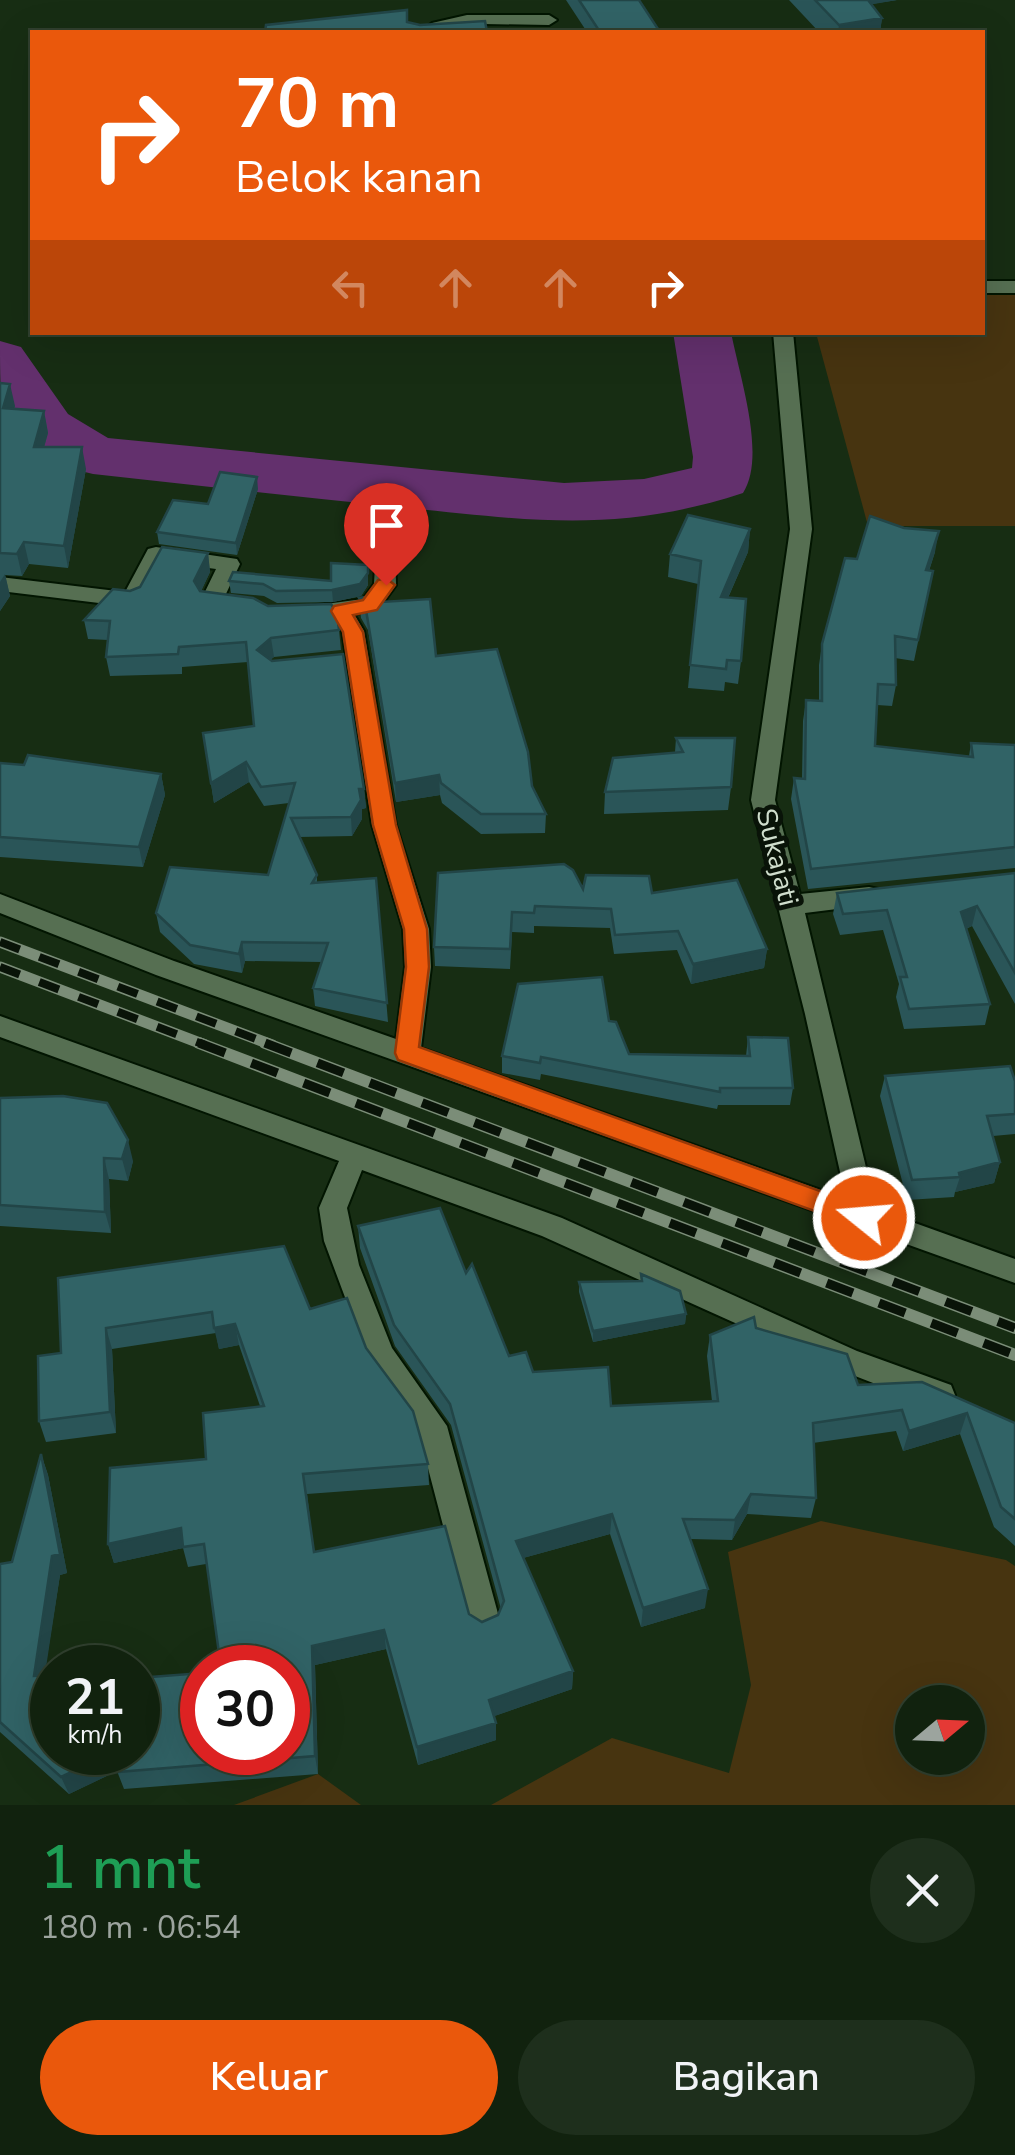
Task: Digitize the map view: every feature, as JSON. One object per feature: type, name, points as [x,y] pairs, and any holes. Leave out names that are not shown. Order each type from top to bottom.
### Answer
[{"type":"street","points":[[430,30],[453,22],[552,26],[540,0]]},
{"type":"street","points":[[985,287],[1015,287]]},
{"type":"street","name":"Sukajati","points":[[784,335],[801,530],[764,800],[864,1218]]},
{"type":"street","points":[[286,614],[370,606],[386,585],[386,547]]},
{"type":"street","points":[[0,584],[132,600],[156,554],[229,564],[212,602],[246,605]]},
{"type":"street","points":[[341,611],[353,632],[348,661],[384,825],[416,929],[418,967],[407,1053]]},
{"type":"street","points":[[790,905],[900,893]]},
{"type":"street","points":[[0,903],[165,968],[1015,1271]]},
{"type":"street","points":[[0,1026],[552,1227],[847,1360],[959,1402]]},
{"type":"street","points":[[354,1158],[332,1206],[333,1226],[362,1311],[388,1369],[421,1405],[432,1426],[484,1621]]},
{"type":"shaded area","points":[[985,292],[1015,292],[1015,526],[868,526],[817,335],[985,335]]},
{"type":"shaded area","points":[[821,1521],[1006,1560],[1015,1566],[1015,1805],[491,1805],[612,1738],[729,1773],[751,1685],[728,1552]]},
{"type":"shaded area","points":[[318,1774],[361,1805],[234,1805]]},
{"type":"building","points":[[579,0],[639,0],[659,30],[599,30]]},
{"type":"building","points":[[815,0],[868,0],[882,18],[839,25]]},
{"type":"building","points":[[407,10],[407,22],[420,25],[485,21],[487,30],[265,30],[266,25]]},
{"type":"building","points":[[0,383],[10,384],[3,408],[44,411],[34,447],[82,447],[64,546],[24,542],[17,554],[0,553]]},
{"type":"building","points":[[220,472],[257,477],[236,543],[157,532],[173,500],[208,504]]},
{"type":"building","points":[[688,515],[750,529],[721,597],[746,599],[741,661],[727,660],[726,669],[690,665],[701,561],[670,554]]},
{"type":"building","points":[[870,516],[904,528],[939,531],[926,570],[933,571],[918,640],[895,636],[896,685],[878,684],[875,746],[973,757],[971,743],[1015,745],[1015,847],[811,869],[794,778],[805,779],[806,700],[822,701],[822,644],[845,558],[857,559]]},
{"type":"building","points":[[162,547],[208,553],[194,581],[200,591],[253,598],[268,606],[331,604],[337,613],[339,630],[271,638],[257,650],[272,661],[343,654],[364,789],[359,789],[361,800],[351,817],[291,818],[317,875],[312,883],[376,878],[387,1003],[313,988],[328,943],[242,942],[239,954],[190,945],[156,913],[170,867],[268,875],[295,783],[261,787],[246,762],[211,783],[203,733],[254,726],[246,642],[179,647],[178,654],[106,657],[110,621],[84,620],[113,589],[130,591],[140,587]]},
{"type":"building","points":[[331,563],[368,565],[368,573],[360,584],[332,590],[276,591],[263,584],[229,581],[233,572],[331,581]]},
{"type":"building","points":[[366,597],[365,603],[430,599],[436,656],[497,649],[528,752],[532,786],[546,814],[481,814],[441,783],[439,775],[395,783],[366,610],[359,598]]},
{"type":"building","points":[[676,738],[735,738],[731,787],[605,792],[613,758],[683,752]]},
{"type":"building","points":[[28,755],[161,774],[139,847],[0,837],[0,763],[24,765]]},
{"type":"building","points":[[564,864],[573,870],[583,889],[586,875],[649,876],[652,893],[737,880],[767,949],[693,964],[678,931],[615,935],[611,909],[535,906],[534,913],[512,912],[510,949],[434,947],[438,873]]},
{"type":"building","points":[[1015,873],[1015,973],[977,906],[961,912],[990,1004],[909,1009],[900,977],[907,977],[887,910],[843,914],[837,893]]},
{"type":"building","points":[[602,977],[609,1021],[616,1022],[629,1054],[750,1056],[748,1037],[788,1038],[793,1088],[720,1088],[720,1092],[541,1057],[540,1063],[502,1056],[518,984]]},
{"type":"building","points":[[1010,1066],[1015,1081],[1015,1114],[987,1116],[1000,1162],[959,1173],[960,1177],[912,1180],[885,1076]]},
{"type":"building","points":[[63,1096],[107,1103],[128,1140],[122,1159],[104,1158],[105,1212],[0,1205],[0,1098]]},
{"type":"building","points":[[440,1208],[466,1273],[472,1264],[509,1356],[526,1352],[533,1372],[608,1367],[611,1406],[718,1401],[710,1335],[754,1317],[756,1328],[847,1354],[858,1385],[922,1382],[1015,1423],[1015,1519],[1001,1507],[967,1413],[909,1431],[902,1410],[813,1423],[816,1498],[751,1494],[735,1520],[683,1519],[708,1589],[643,1608],[612,1514],[516,1541],[573,1671],[489,1700],[496,1723],[417,1747],[384,1630],[312,1646],[315,1756],[310,1756],[310,1645],[218,1645],[204,1544],[183,1547],[181,1528],[108,1544],[110,1468],[206,1459],[203,1413],[264,1406],[235,1324],[214,1328],[212,1312],[106,1328],[110,1412],[39,1421],[38,1356],[61,1353],[58,1278],[284,1246],[310,1309],[347,1298],[366,1348],[413,1411],[428,1464],[303,1474],[314,1552],[445,1526],[469,1614],[482,1622],[498,1615],[504,1601],[450,1404],[394,1325],[358,1226]]},
{"type":"building","points":[[641,1274],[680,1291],[686,1314],[593,1331],[579,1282],[642,1281]]},
{"type":"building","points":[[41,1454],[60,1554],[52,1556],[39,1645],[30,1645],[30,1749],[0,1722],[0,1564],[12,1562]]},
{"type":"building","points":[[180,1675],[180,1767],[160,1769],[160,1676]]},
{"type":"waterway","points":[[0,359],[47,427],[93,455],[525,500],[604,503],[682,492],[721,479],[724,457],[703,335]]},
{"type":"railway","points":[[0,942],[272,1045]]},
{"type":"railway","points":[[0,967],[205,1045]]},
{"type":"railway","points":[[199,1043],[1015,1355]]},
{"type":"railway","points":[[265,1043],[1015,1328]]},
{"type":"route","points":[[386,585],[370,606],[341,611],[353,632],[384,825],[416,929],[418,967],[407,1053],[864,1218]]}]
